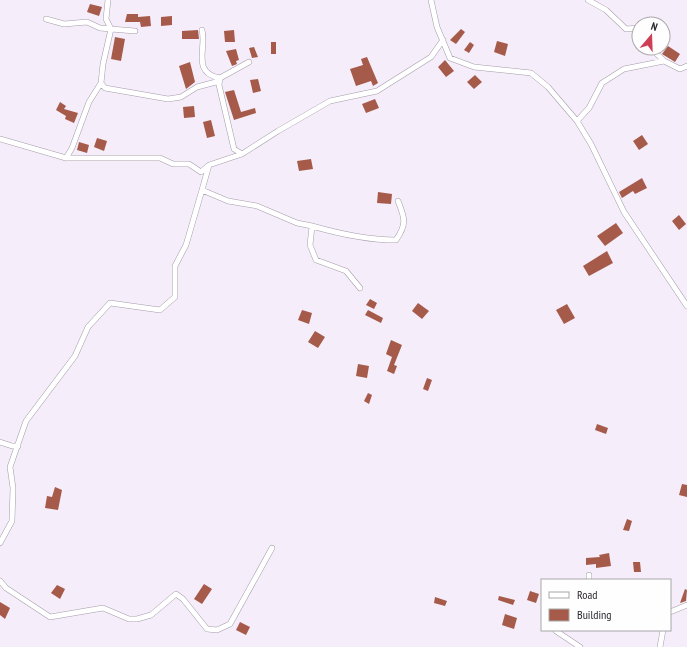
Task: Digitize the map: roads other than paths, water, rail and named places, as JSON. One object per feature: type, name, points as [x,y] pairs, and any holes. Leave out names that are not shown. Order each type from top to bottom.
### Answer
[{"type":"street","points":[[66,158],[72,148],[89,102],[101,83],[103,64],[111,29],[106,19],[108,0]]},
{"type":"street","points":[[431,0],[437,27],[450,58],[474,66],[531,73],[548,87],[577,121],[624,212],[687,306]]},
{"type":"street","points":[[588,0],[606,10],[626,29],[631,29]]},
{"type":"street","points":[[46,19],[64,24],[87,22],[100,28],[135,31]]},
{"type":"street","points":[[202,30],[205,38],[201,49],[203,67],[213,77],[220,78]]},
{"type":"street","points":[[0,139],[66,158],[160,158],[173,164],[189,164],[201,172],[209,165],[242,154],[330,101],[377,91],[431,57],[443,40]]},
{"type":"street","points":[[659,56],[664,61],[680,69],[687,66]]},
{"type":"street","points":[[577,121],[590,108],[602,83],[624,69],[664,61]]},
{"type":"street","points":[[101,83],[105,88],[168,99],[181,97],[197,87],[216,82],[220,78],[249,62]]},
{"type":"street","points":[[220,78],[220,85],[234,149],[242,154]]},
{"type":"street","points":[[0,543],[12,521],[13,488],[10,467],[26,421],[75,356],[88,327],[110,303],[160,310],[175,297],[174,266],[186,244],[209,165]]},
{"type":"street","points":[[202,190],[228,201],[257,206],[297,222],[337,233],[371,239],[396,240],[404,229],[403,213],[398,201]]},
{"type":"street","points":[[312,226],[310,245],[316,260],[346,271],[360,288]]},
{"type":"street","points":[[0,442],[12,446],[18,446]]},
{"type":"street","points":[[0,582],[6,588],[50,617],[104,608],[129,619],[137,619],[151,615],[176,594],[183,599],[207,629],[217,630],[230,624],[272,548]]},
{"type":"street","points":[[671,614],[687,605]]},
{"type":"street","points":[[556,631],[580,647]]},
{"type":"street","points":[[660,647],[663,631]]}]
